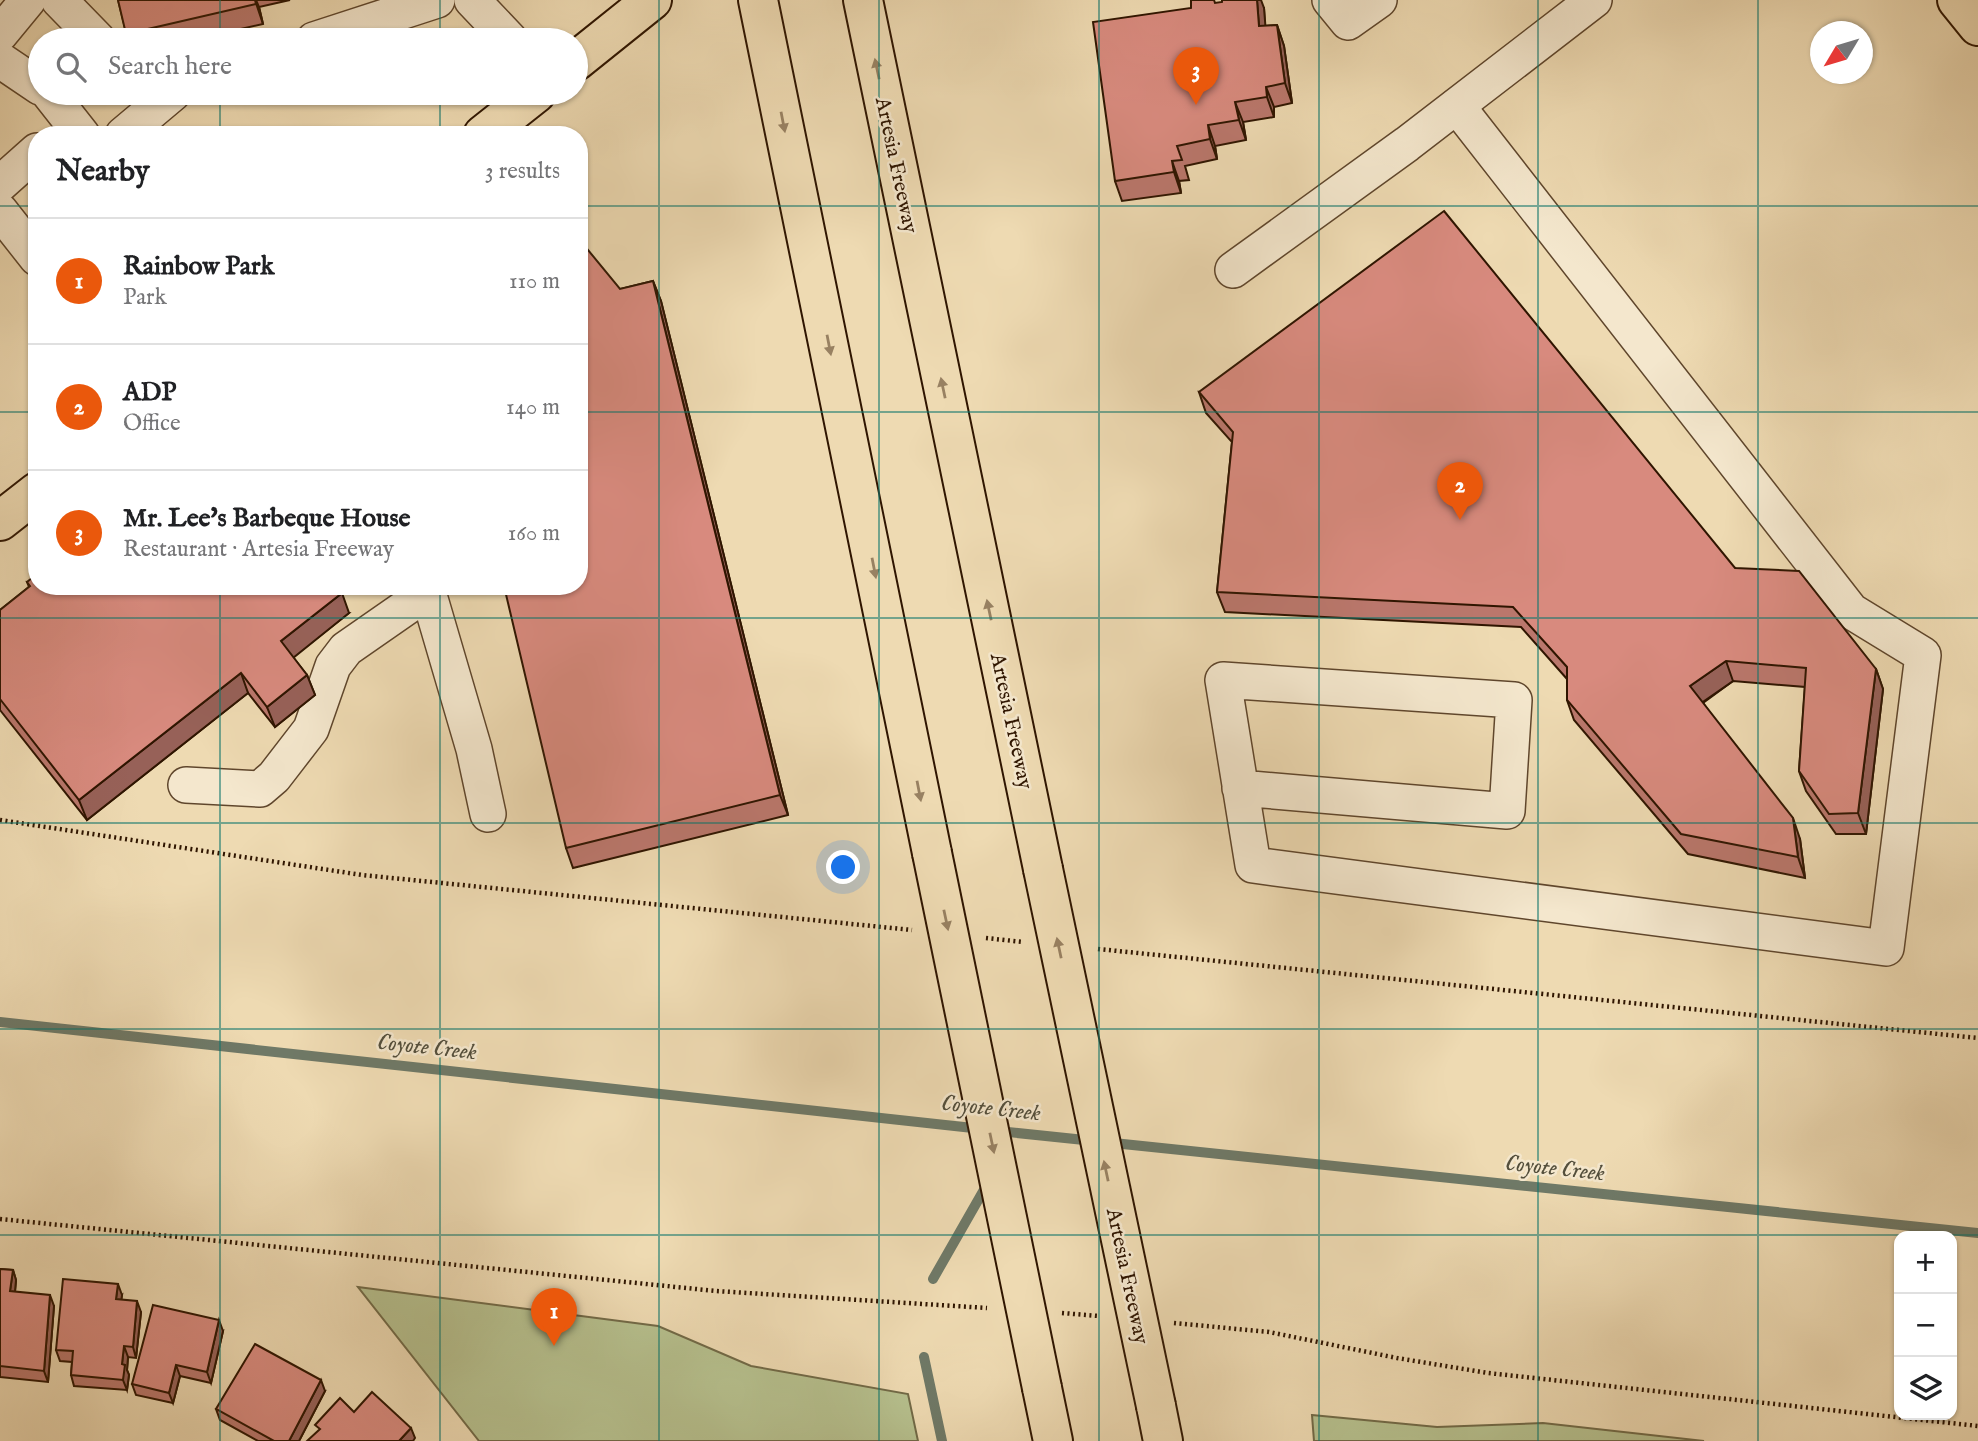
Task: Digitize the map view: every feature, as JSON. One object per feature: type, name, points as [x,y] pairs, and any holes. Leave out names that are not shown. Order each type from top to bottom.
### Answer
[{"type":"main road","points":[[588,51],[652,0]]},
{"type":"main road","points":[[758,0],[1053,1441]]},
{"type":"main road","name":"Artesia Freeway","points":[[863,0],[1159,1423]]},
{"type":"main road","points":[[1957,0],[1978,26]]},
{"type":"main road","points":[[494,126],[521,105]]},
{"type":"main road","points":[[0,521],[28,499]]},
{"type":"street","points":[[0,34],[28,0]]},
{"type":"street","points":[[59,0],[86,28]]},
{"type":"street","points":[[351,28],[436,0]]},
{"type":"street","points":[[1330,0],[1348,22],[1379,0]]},
{"type":"street","points":[[1233,270],[1408,144],[1594,0]]},
{"type":"street","points":[[485,4],[502,28]]},
{"type":"street","points":[[0,60],[28,79]]},
{"type":"street","points":[[56,105],[68,126]]},
{"type":"street","points":[[132,126],[151,105]]},
{"type":"street","points":[[1240,788],[1507,811],[1514,701],[1223,680],[1240,788],[1253,865],[1886,948],[1923,655],[1852,611],[1457,106]]},
{"type":"street","points":[[0,184],[28,159]]},
{"type":"street","points":[[0,211],[28,247]]},
{"type":"street","points":[[186,785],[260,789],[274,778],[311,729],[333,666],[346,649],[417,595]]},
{"type":"street","points":[[427,595],[474,749],[488,814]]},
{"type":"green space","points":[[358,1287],[658,1326],[751,1366],[908,1394],[918,1441],[479,1441]]},
{"type":"green space","points":[[1312,1415],[1437,1427],[1543,1423],[1704,1441],[1314,1441]]},
{"type":"building","points":[[118,0],[255,0],[256,4],[152,28],[125,28]]},
{"type":"building","points":[[1191,0],[1214,0],[1215,3],[1222,0],[1257,0],[1259,26],[1277,25],[1285,83],[1266,87],[1267,97],[1235,102],[1239,120],[1208,125],[1210,139],[1177,146],[1182,160],[1172,161],[1174,172],[1115,181],[1093,22],[1191,8]]},
{"type":"building","points":[[1444,211],[1735,568],[1799,571],[1876,669],[1858,813],[1829,814],[1799,771],[1806,668],[1726,661],[1690,686],[1793,818],[1798,857],[1681,834],[1567,700],[1567,667],[1513,607],[1217,592],[1233,432],[1199,392]]},
{"type":"building","points":[[588,250],[620,289],[653,281],[780,795],[566,848],[506,595],[588,595]]},
{"type":"building","points":[[28,588],[28,595],[339,595],[281,641],[307,675],[267,707],[241,673],[79,800],[0,699],[0,610]]},
{"type":"building","points":[[0,1269],[13,1270],[10,1291],[50,1295],[44,1371],[0,1366]]},
{"type":"building","points":[[63,1279],[118,1284],[116,1299],[137,1301],[133,1347],[124,1346],[123,1380],[71,1375],[73,1351],[56,1350]]},
{"type":"building","points":[[153,1305],[219,1320],[207,1372],[176,1365],[169,1393],[132,1384]]},
{"type":"building","points":[[255,1344],[321,1380],[289,1441],[274,1441],[216,1409]]},
{"type":"building","points":[[372,1392],[411,1428],[399,1441],[307,1441],[320,1429],[315,1425],[340,1398],[354,1412]]},
{"type":"waterway","name":"Coyote Creek","points":[[0,1022],[982,1129]]},
{"type":"waterway","name":"Coyote Creek","points":[[998,1131],[1978,1233]]},
{"type":"waterway","points":[[933,1279],[989,1181]]},
{"type":"waterway","points":[[924,1357],[942,1441]]},
{"type":"place","name":"Mr. Lee's Barbeque House","points":[[1196,105]]},
{"type":"place","name":"ADP","points":[[1460,520]]},
{"type":"place","name":"Rainbow Park","points":[[554,1346]]}]
